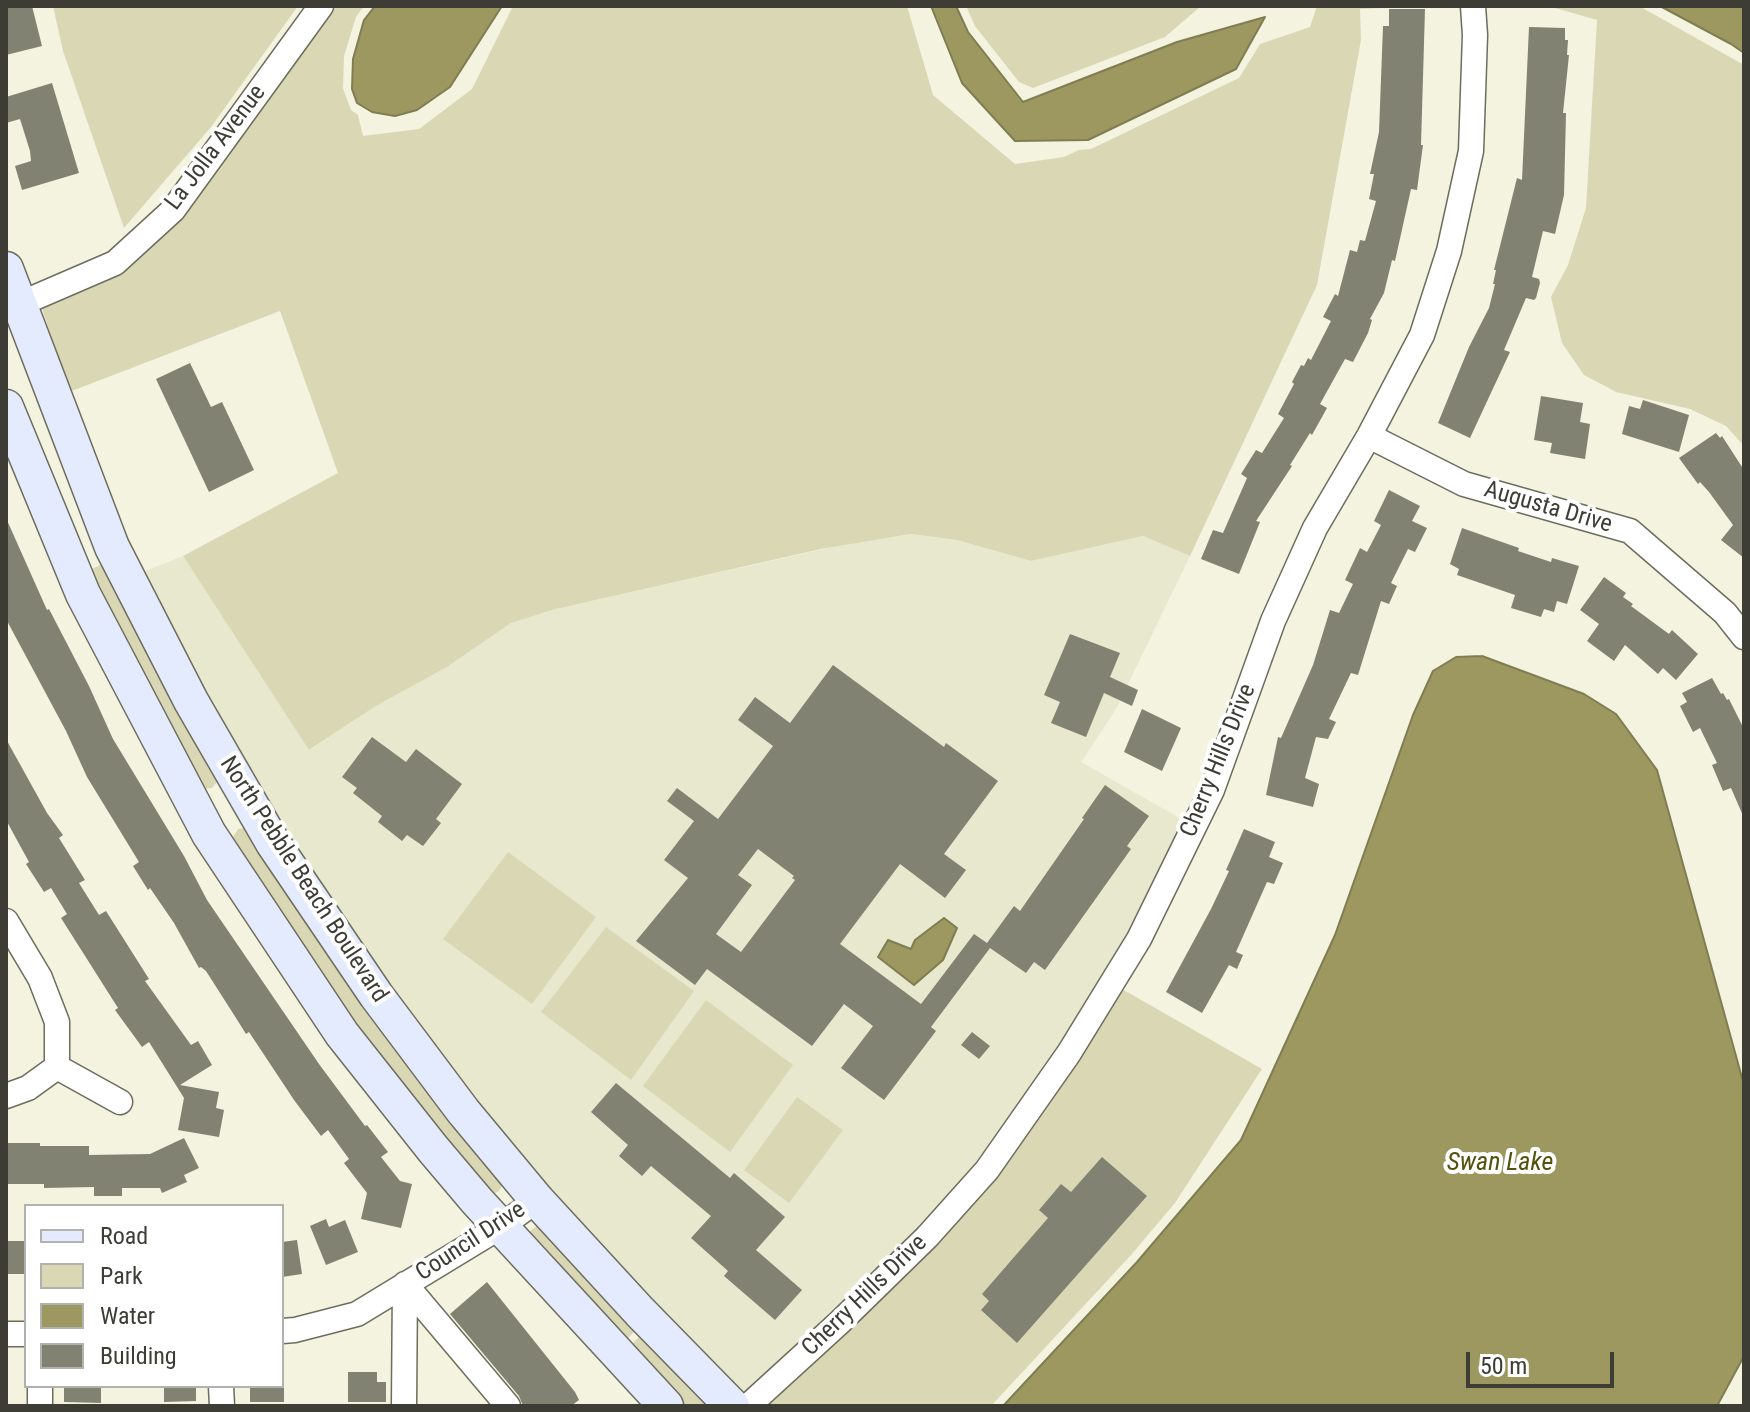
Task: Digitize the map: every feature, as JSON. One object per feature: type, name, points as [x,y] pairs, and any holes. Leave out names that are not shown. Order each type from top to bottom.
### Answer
[{"type":"street","name":"La Jolla Avenue","points":[[12,308],[115,263],[173,210],[321,6]]},
{"type":"street","name":"Cherry Hills Drive","points":[[748,1406],[927,1237],[987,1170],[1081,1035],[1139,939],[1212,790],[1273,621],[1315,528],[1369,436],[1422,335],[1449,251],[1471,151],[1473,6]]},
{"type":"street","name":"North Pebble Beach Boulevard","points":[[6,269],[12,308],[106,531],[191,701],[273,843],[400,1028],[463,1111],[537,1200],[732,1406]]},
{"type":"street","name":"North Pebble Beach Boulevard","points":[[6,407],[63,552],[209,834],[342,1034],[500,1227],[666,1406]]},
{"type":"street","name":"Augusta Drive","points":[[1369,436],[1464,484],[1630,531],[1725,613],[1744,637]]},
{"type":"street","points":[[63,552],[106,531]]},
{"type":"street","points":[[6,921],[40,978],[57,1022],[57,1067]]},
{"type":"street","points":[[6,1096],[28,1088],[57,1067]]},
{"type":"street","points":[[57,1067],[120,1102]]},
{"type":"street","name":"Council Drive","points":[[284,1331],[357,1314],[500,1227],[537,1200]]},
{"type":"street","name":"Council Drive","points":[[404,1406],[405,1284]]},
{"type":"street","name":"Council Drive","points":[[405,1284],[508,1406]]},
{"type":"shaded area","points":[[910,534],[957,540],[1031,561],[1143,536],[1190,556],[1116,709],[1081,762],[1185,821],[1130,934],[1061,1046],[980,1162],[920,1229],[740,1399],[545,1192],[453,1077],[250,782],[143,572],[183,556],[310,750],[376,706],[447,667],[511,623],[556,609],[860,541]]},
{"type":"green space","points":[[53,6],[298,6],[211,127],[124,228],[63,51]]},
{"type":"green space","points":[[334,6],[364,6],[356,17],[344,56],[343,88],[351,110],[358,115],[363,136],[419,129],[472,89],[513,6],[907,6],[933,95],[1015,164],[1064,157],[1079,150],[1091,149],[1239,78],[1260,44],[1310,27],[1317,6],[1432,6],[1360,9],[1361,40],[1317,285],[1190,556],[1143,536],[1031,561],[957,540],[910,534],[821,549],[556,609],[511,623],[447,667],[376,706],[309,750],[183,556],[338,473],[280,311],[69,392],[42,308],[181,218]]},
{"type":"green space","points":[[966,6],[1201,6],[1165,37],[1033,88],[1019,82],[975,26]]},
{"type":"green space","points":[[1548,6],[1639,6],[1744,65],[1744,446],[1726,426],[1690,409],[1616,392],[1584,375],[1562,343],[1551,297],[1568,265],[1586,208],[1597,20]]},
{"type":"green space","points":[[102,564],[219,779],[212,788],[200,789],[196,786],[90,570]]},
{"type":"green space","points":[[238,829],[251,829],[504,1183],[499,1191],[493,1194],[409,1103],[231,840]]},
{"type":"green space","points":[[508,852],[596,917],[532,1004],[443,939]]},
{"type":"green space","points":[[606,927],[694,991],[631,1080],[541,1012]]},
{"type":"green space","points":[[1122,989],[1262,1069],[1175,1203],[1131,1255],[991,1406],[764,1406],[828,1348],[1077,1060]]},
{"type":"green space","points":[[706,1000],[793,1065],[730,1152],[643,1086]]},
{"type":"green space","points":[[797,1097],[843,1130],[789,1203],[744,1170]]},
{"type":"green space","points":[[538,1225],[640,1326],[621,1345],[526,1234]]},
{"type":"green space","points":[[645,1331],[706,1403],[704,1406],[680,1406],[626,1350]]},
{"type":"water","points":[[375,6],[502,6],[450,87],[417,110],[395,116],[372,112],[357,103],[352,89],[353,59],[364,20]]},
{"type":"water","points":[[931,6],[956,6],[968,32],[1023,102],[1177,42],[1265,17],[1236,69],[1088,140],[1015,141],[962,83]]},
{"type":"water","points":[[1660,6],[1744,6],[1744,53],[1731,44]]},
{"type":"water","name":"Swan Lake","points":[[1482,656],[1584,694],[1616,714],[1657,770],[1744,1085],[1744,1356],[1717,1406],[1003,1406],[1137,1262],[1241,1140],[1335,935],[1413,715],[1433,671],[1456,657]]},
{"type":"water","points":[[944,918],[957,928],[943,960],[914,985],[878,957],[888,940],[911,949],[915,940]]},
{"type":"building","points":[[6,6],[32,6],[42,46],[6,55]]},
{"type":"building","points":[[1389,9],[1425,9],[1423,145],[1417,190],[1411,189],[1395,261],[1392,260],[1384,293],[1370,319],[1368,333],[1353,362],[1345,359],[1320,404],[1327,408],[1256,521],[1260,522],[1239,574],[1201,559],[1213,530],[1223,533],[1247,478],[1241,474],[1256,450],[1262,453],[1284,418],[1278,414],[1294,384],[1292,382],[1301,365],[1304,366],[1308,358],[1311,360],[1331,321],[1323,317],[1335,294],[1338,296],[1350,250],[1357,252],[1360,240],[1365,241],[1376,201],[1369,199],[1374,174],[1370,174],[1379,132],[1383,26],[1389,26]]},
{"type":"building","points":[[1529,27],[1565,28],[1565,40],[1568,40],[1563,113],[1566,113],[1564,195],[1555,234],[1543,231],[1532,277],[1539,279],[1540,283],[1536,298],[1526,298],[1504,350],[1510,352],[1470,438],[1438,423],[1469,347],[1489,308],[1495,284],[1494,270],[1517,178],[1522,180]]},
{"type":"building","points":[[52,83],[79,173],[22,190],[15,166],[31,161],[30,151],[20,119],[6,123],[6,97]]},
{"type":"building","points":[[190,363],[211,407],[222,402],[254,470],[209,492],[156,379]]},
{"type":"building","points":[[1541,396],[1583,403],[1580,422],[1590,424],[1585,459],[1550,453],[1552,443],[1534,440]]},
{"type":"building","points":[[1643,400],[1689,415],[1679,452],[1622,434],[1629,406],[1640,409]]},
{"type":"building","points":[[1716,433],[1720,438],[1722,436],[1744,470],[1744,558],[1721,540],[1733,525],[1679,458]]},
{"type":"building","points":[[1389,490],[1420,506],[1412,521],[1427,528],[1415,552],[1408,549],[1391,583],[1397,586],[1389,604],[1381,601],[1358,675],[1351,673],[1329,719],[1336,722],[1328,739],[1316,737],[1305,778],[1319,784],[1313,807],[1266,795],[1278,737],[1281,738],[1313,665],[1330,610],[1339,613],[1353,584],[1345,580],[1360,548],[1367,552],[1381,525],[1374,521]]},
{"type":"building","points":[[6,518],[47,610],[89,686],[113,739],[207,900],[319,1064],[388,1152],[381,1157],[400,1181],[412,1184],[401,1228],[361,1219],[367,1193],[344,1163],[349,1159],[328,1130],[321,1136],[294,1100],[249,1032],[246,1034],[206,971],[199,968],[174,923],[133,866],[139,862],[87,777],[6,619]]},
{"type":"building","points":[[1462,528],[1551,562],[1552,558],[1579,566],[1567,604],[1557,601],[1554,612],[1544,609],[1541,617],[1511,608],[1515,595],[1457,575],[1459,569],[1450,564]]},
{"type":"building","points":[[1604,577],[1626,593],[1623,597],[1633,604],[1631,606],[1669,634],[1672,630],[1698,654],[1676,680],[1663,668],[1658,674],[1625,645],[1614,661],[1587,641],[1599,624],[1580,610]]},
{"type":"building","points":[[1070,634],[1120,653],[1110,677],[1138,690],[1132,706],[1104,693],[1086,737],[1051,723],[1060,702],[1044,695]]},
{"type":"building","points":[[833,665],[944,747],[946,743],[998,781],[944,854],[966,870],[945,898],[900,864],[840,944],[921,1004],[974,934],[987,943],[1014,906],[1020,911],[1105,785],[1149,816],[1127,846],[1131,849],[1045,970],[1034,962],[1026,973],[990,948],[931,1027],[936,1031],[884,1100],[841,1068],[873,1026],[844,1004],[812,1046],[707,969],[695,985],[636,941],[688,878],[664,860],[694,821],[667,801],[677,788],[718,819],[773,746],[738,720],[755,697],[790,723]],"holes":[[[758,849],[794,876],[792,878],[795,880],[741,952],[716,934],[752,885],[738,875]]]},
{"type":"building","points":[[1712,678],[1721,694],[1729,699],[1744,729],[1744,818],[1731,788],[1723,791],[1712,765],[1717,763],[1700,728],[1693,732],[1680,706],[1687,702],[1682,693]]},
{"type":"building","points":[[1142,709],[1181,728],[1162,771],[1124,752]]},
{"type":"building","points":[[372,737],[406,762],[416,749],[462,784],[436,819],[441,823],[423,846],[407,835],[402,841],[378,822],[382,816],[353,793],[357,788],[342,777]]},
{"type":"building","points":[[6,739],[47,813],[63,835],[59,838],[85,880],[79,883],[99,915],[106,911],[149,979],[145,981],[191,1045],[198,1041],[212,1065],[180,1085],[219,1092],[216,1108],[224,1110],[219,1137],[178,1130],[184,1098],[149,1042],[142,1047],[115,1010],[118,1008],[61,918],[67,914],[51,888],[44,892],[26,864],[29,862],[6,820]]},
{"type":"building","points":[[1244,829],[1275,842],[1269,857],[1283,863],[1274,884],[1267,882],[1236,952],[1243,955],[1237,969],[1229,965],[1202,1013],[1166,992],[1211,909]]},
{"type":"building","points":[[972,1032],[990,1046],[979,1059],[961,1045]]},
{"type":"building","points":[[616,1083],[730,1178],[734,1173],[785,1217],[756,1250],[802,1290],[775,1320],[724,1276],[728,1271],[691,1238],[711,1216],[651,1166],[642,1176],[619,1156],[628,1145],[591,1112]]},
{"type":"building","points":[[184,1138],[199,1168],[184,1175],[187,1182],[162,1193],[160,1188],[122,1188],[122,1196],[94,1196],[94,1187],[44,1188],[44,1184],[6,1184],[6,1143],[89,1146],[89,1155],[150,1154]]},
{"type":"building","points":[[1102,1157],[1147,1196],[1017,1343],[981,1310],[989,1301],[982,1294],[1048,1218],[1039,1210],[1061,1184],[1071,1192]]},
{"type":"building","points":[[326,1219],[329,1227],[345,1220],[358,1252],[326,1265],[310,1226]]},
{"type":"building","points":[[297,1240],[302,1274],[284,1277],[284,1242]]},
{"type":"building","points":[[6,1241],[24,1241],[24,1274],[6,1274]]},
{"type":"building","points":[[487,1282],[575,1392],[579,1400],[571,1406],[523,1406],[519,1396],[450,1314]]},
{"type":"building","points":[[348,1372],[377,1372],[377,1382],[386,1382],[386,1402],[348,1402]]},
{"type":"building","points":[[64,1388],[101,1388],[101,1403],[64,1402]]},
{"type":"building","points":[[164,1388],[196,1388],[196,1401],[164,1402]]},
{"type":"building","points":[[250,1388],[284,1388],[284,1402],[250,1402]]}]
